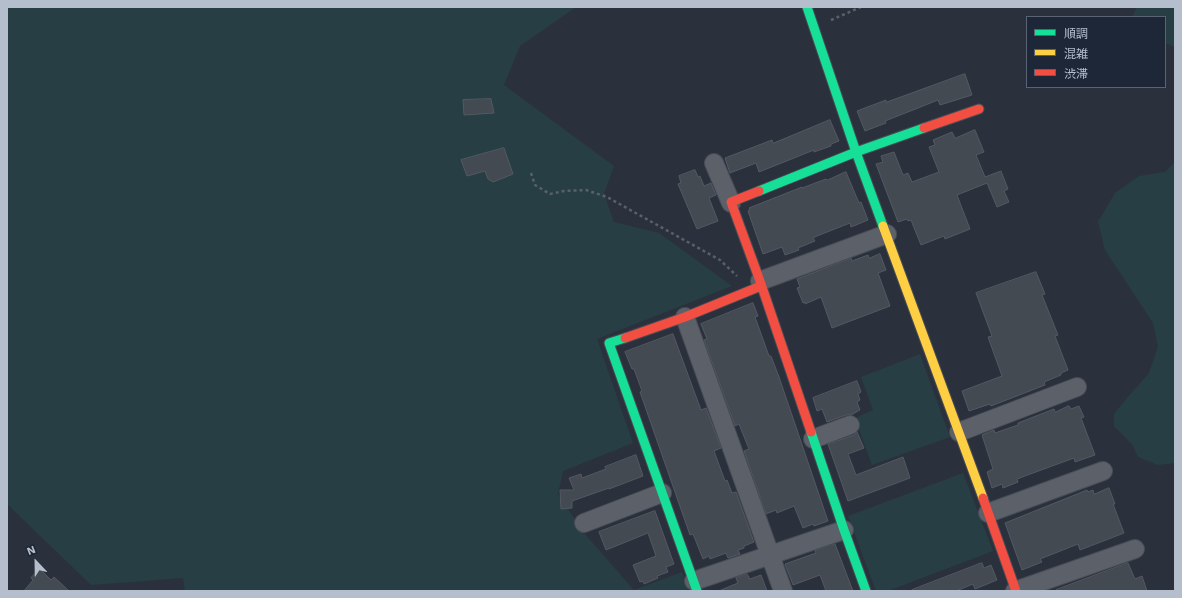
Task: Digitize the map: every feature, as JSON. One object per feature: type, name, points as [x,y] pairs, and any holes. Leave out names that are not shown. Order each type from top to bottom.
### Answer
[{"type":"street","points":[[807,7],[856,152],[959,432],[1015,591],[1135,549]]},
{"type":"street","points":[[731,203],[856,152],[979,109]]},
{"type":"street","points":[[714,164],[731,203],[758,286],[866,591]]},
{"type":"street","points":[[844,530],[770,555],[695,586],[609,343],[685,316],[887,234]]},
{"type":"street","points":[[685,316],[783,591]]},
{"type":"street","points":[[959,432],[1077,387]]},
{"type":"street","points":[[813,439],[850,425]]},
{"type":"street","points":[[988,513],[1103,471]]},
{"type":"street","points":[[584,523],[662,493]]},
{"type":"path","points":[[814,28],[861,7]]},
{"type":"path","points":[[531,173],[535,185],[550,194],[564,191],[586,190],[607,197],[720,260],[758,286]]},
{"type":"green space","points":[[7,7],[576,7],[520,46],[504,85],[614,166],[604,194],[614,222],[659,233],[732,286],[597,339],[633,443],[563,471],[558,494],[584,533],[634,590],[682,572],[688,591],[185,591],[183,578],[91,585],[7,504]]},
{"type":"green space","points":[[1137,7],[1175,7],[1175,47],[1166,43],[1166,16],[1132,16]]},
{"type":"green space","points":[[1175,162],[1175,463],[1158,465],[1138,457],[1132,444],[1114,426],[1114,414],[1149,373],[1158,347],[1153,323],[1105,250],[1098,222],[1115,193],[1139,176],[1165,172]]},
{"type":"green space","points":[[920,354],[950,437],[872,465],[855,418],[873,410],[861,377]]},
{"type":"green space","points":[[963,473],[993,551],[888,591],[876,591],[848,516]]},
{"type":"building","points":[[965,74],[972,95],[940,105],[938,100],[885,121],[886,123],[865,131],[857,111]]},
{"type":"building","points":[[491,99],[494,113],[464,115],[463,100]]},
{"type":"building","points":[[830,120],[839,141],[831,144],[831,146],[814,152],[814,150],[759,172],[756,163],[730,173],[725,158],[772,140],[773,143]]},
{"type":"building","points":[[975,130],[984,152],[976,155],[985,177],[1001,171],[1008,189],[1004,191],[1009,202],[997,207],[987,183],[957,195],[970,229],[945,239],[944,236],[921,245],[911,220],[908,221],[907,219],[898,222],[876,164],[883,162],[881,156],[894,152],[903,175],[908,173],[912,182],[939,172],[929,147],[935,145],[933,140],[952,132],[955,138]]},
{"type":"building","points":[[504,148],[513,174],[493,182],[488,179],[485,171],[467,176],[461,160]]},
{"type":"building","points":[[695,170],[698,177],[700,176],[704,186],[711,183],[716,195],[709,198],[718,221],[697,229],[678,184],[681,183],[679,176]]},
{"type":"building","points":[[846,172],[868,220],[851,227],[850,223],[817,236],[813,238],[815,241],[798,248],[799,250],[785,255],[782,247],[763,254],[748,211],[750,210],[749,208],[802,187],[826,179],[827,180]]},
{"type":"building","points":[[880,254],[886,270],[878,273],[890,306],[832,328],[821,297],[805,304],[805,302],[803,303],[797,288],[800,287],[797,279],[851,258],[852,261],[868,255],[869,258]]},
{"type":"building","points":[[1036,272],[1045,294],[1042,295],[1058,335],[1055,336],[1068,370],[1061,373],[1061,375],[1044,382],[1045,385],[991,406],[990,404],[969,411],[962,391],[1002,376],[988,337],[992,336],[976,293]]},
{"type":"building","points":[[753,303],[758,316],[755,317],[769,356],[771,356],[779,377],[828,521],[814,526],[813,524],[803,528],[794,506],[777,513],[776,510],[766,514],[744,451],[749,449],[739,424],[735,426],[704,340],[707,339],[701,324]]},
{"type":"building","points":[[673,334],[701,410],[706,408],[721,448],[714,451],[725,481],[727,480],[732,493],[736,492],[754,542],[738,550],[740,554],[728,558],[726,553],[710,559],[709,556],[703,559],[693,534],[690,535],[640,392],[642,391],[634,369],[632,369],[625,352]]},
{"type":"building","points":[[857,381],[861,392],[858,394],[860,400],[857,402],[860,410],[851,415],[846,415],[827,422],[822,409],[817,411],[813,398]]},
{"type":"building","points":[[1069,406],[1071,409],[1079,406],[1084,417],[1081,418],[1095,455],[1075,462],[1074,458],[1017,479],[1018,482],[1003,488],[1002,484],[992,488],[987,472],[993,469],[982,435],[994,430],[995,433],[1018,425],[1018,423],[1054,409],[1055,412]]},
{"type":"building","points":[[857,432],[864,448],[848,454],[856,475],[903,457],[910,478],[848,501],[828,444],[854,435]]},
{"type":"building","points":[[636,455],[643,476],[572,501],[572,508],[561,509],[560,490],[574,490],[569,478],[581,474],[582,478]]},
{"type":"building","points":[[1109,488],[1115,504],[1113,504],[1124,533],[1080,550],[1078,544],[1040,559],[1042,562],[1022,570],[1005,523],[1087,490],[1088,492],[1093,490],[1094,494]]},
{"type":"building","points":[[655,511],[674,564],[666,567],[668,572],[657,576],[658,578],[644,584],[643,581],[640,582],[633,565],[656,556],[648,533],[606,550],[599,532]]},
{"type":"building","points":[[835,544],[853,591],[826,591],[820,575],[793,585],[785,564],[816,553],[815,551]]},
{"type":"building","points":[[982,563],[984,568],[991,565],[997,580],[975,589],[973,584],[956,591],[912,591],[912,590]]},
{"type":"building","points":[[1128,563],[1135,579],[1142,576],[1147,591],[1056,591],[1056,590]]},
{"type":"building","points":[[40,569],[51,580],[54,577],[69,591],[24,591],[33,580],[31,578]]},
{"type":"building","points":[[747,574],[750,579],[761,575],[767,591],[721,591],[738,583],[736,578]]},
{"type":"traffic: fast","points":[[807,7],[856,152],[883,226]]},
{"type":"traffic: fast","points":[[759,191],[856,152],[924,128]]},
{"type":"traffic: fast","points":[[625,338],[609,343],[697,591]]},
{"type":"traffic: fast","points":[[811,432],[866,591]]},
{"type":"traffic: slow","points":[[883,226],[983,498]]},
{"type":"traffic: jam","points":[[924,128],[979,109]]},
{"type":"traffic: jam","points":[[759,191],[731,202],[760,281],[811,432]]},
{"type":"traffic: jam","points":[[625,338],[685,317],[761,286]]},
{"type":"traffic: jam","points":[[983,498],[1016,591]]}]
